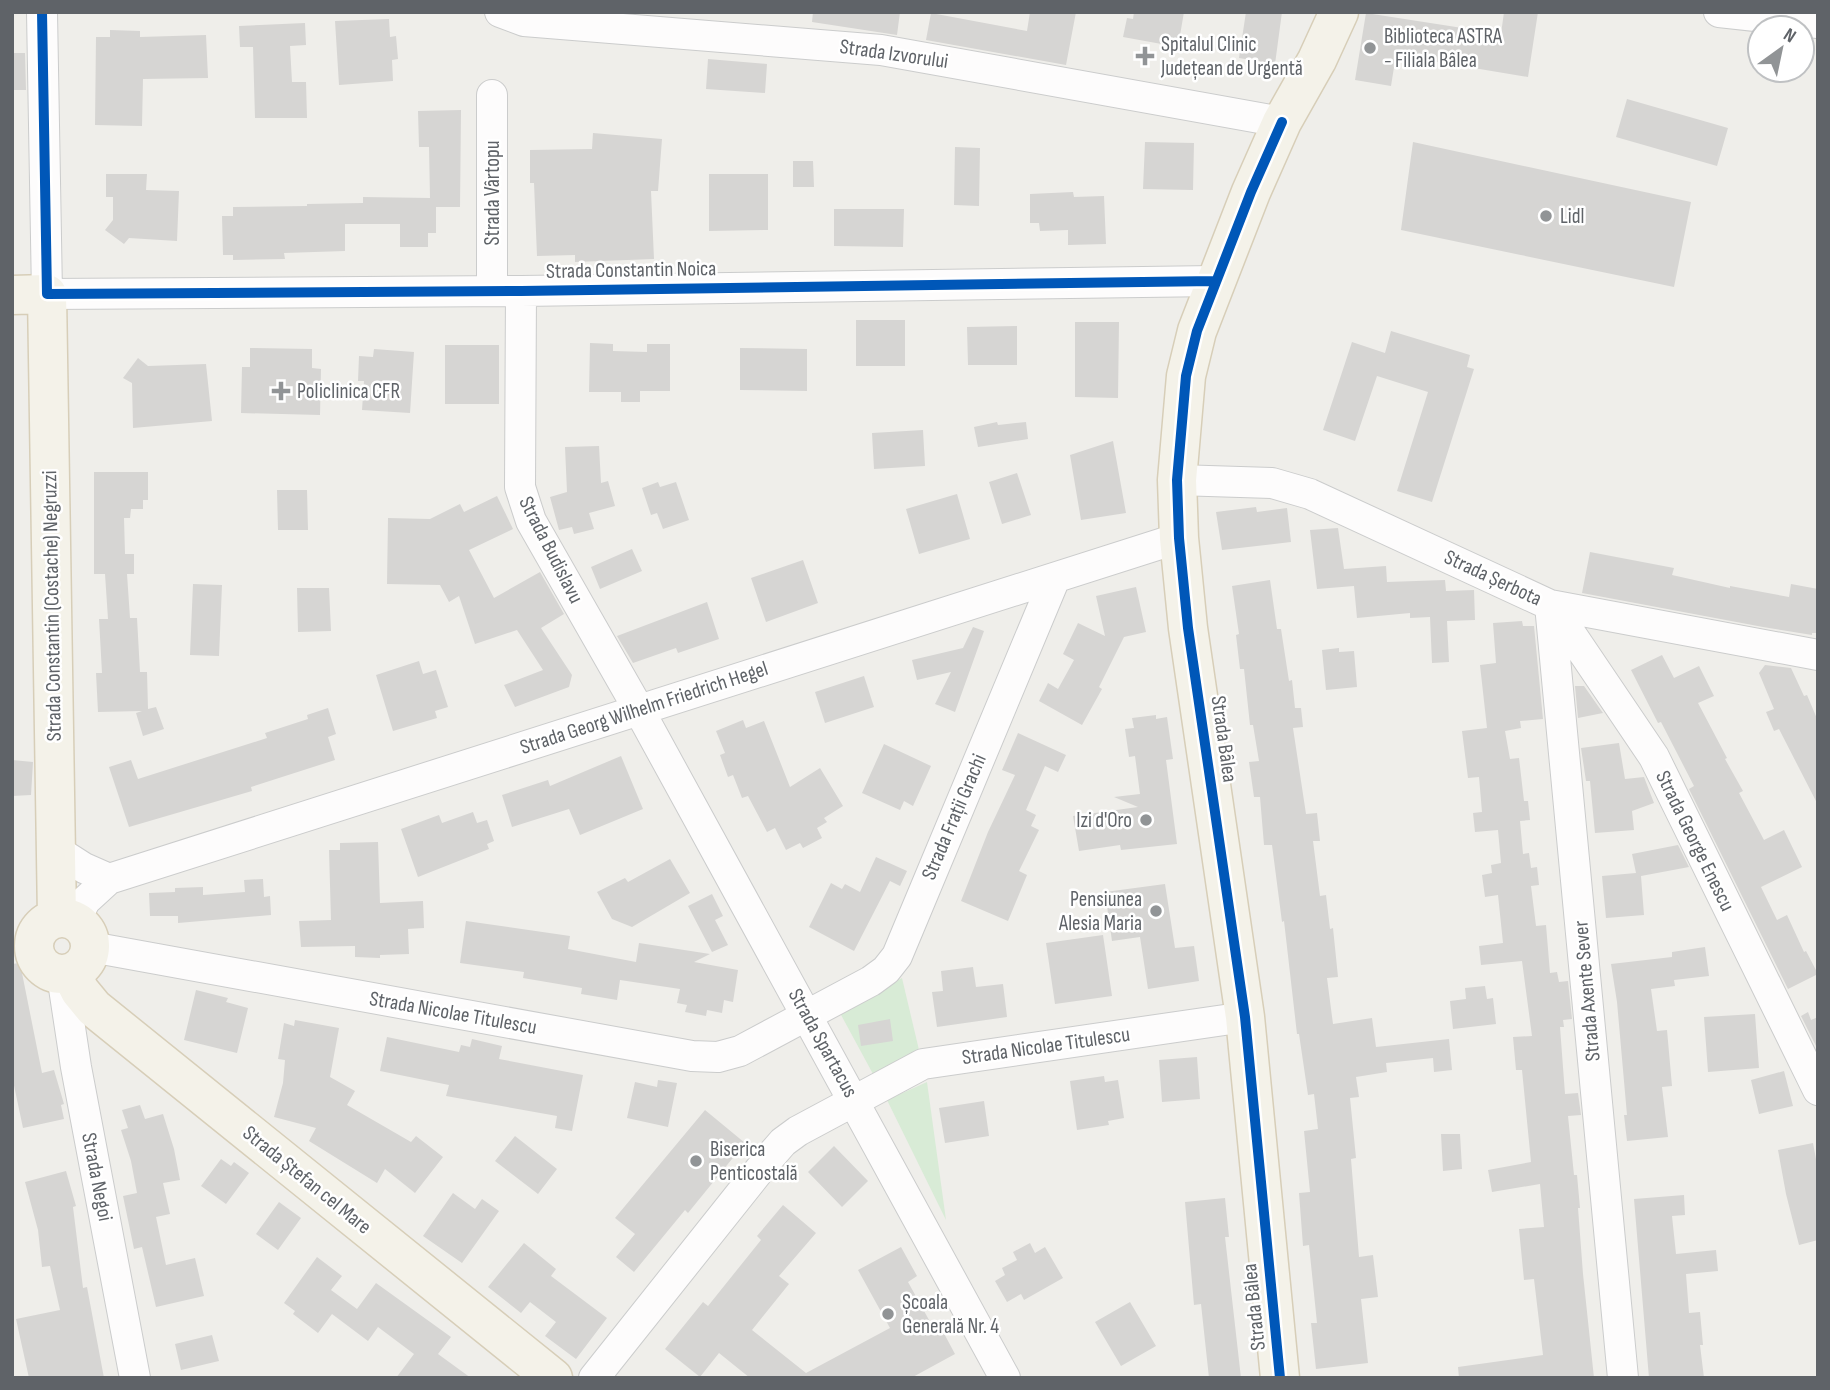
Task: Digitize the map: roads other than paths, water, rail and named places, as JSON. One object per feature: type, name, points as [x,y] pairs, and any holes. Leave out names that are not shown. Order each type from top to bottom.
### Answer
[{"type":"main road","points":[[1282,122],[1316,12]]},
{"type":"main road","points":[[1282,122],[1317,60],[1339,12]]},
{"type":"main road","name":"Strada Bâlea","points":[[1280,1378],[1245,1017],[1188,628],[1179,538],[1177,480],[1186,376],[1197,331],[1251,192],[1282,122]]},
{"type":"main road","name":"Strada Constantin (Costache) Negruzzi","points":[[29,295],[56,850],[58,948]]},
{"type":"main road","name":"Strada Ștefan cel Mare","points":[[58,948],[80,991],[104,1017],[553,1378]]},
{"type":"street","points":[[29,295],[42,12]]},
{"type":"street","name":"Strada Izvorului","points":[[501,13],[524,21],[881,50],[1282,122]]},
{"type":"street","points":[[1732,13],[1818,23]]},
{"type":"street","name":"Strada Vârtopu","points":[[492,95],[492,291]]},
{"type":"street","name":"Strada Constantin Noica","points":[[29,295],[1215,281]]},
{"type":"street","name":"Strada Budislavu","points":[[522,291],[520,487],[524,504],[639,710]]},
{"type":"street","name":"Strada Șerbota","points":[[1177,480],[1272,483],[1310,494],[1550,605],[1815,660]]},
{"type":"street","name":"Strada Georg Wilhelm Friedrich Hegel","points":[[58,948],[85,901],[109,878],[1179,538]]},
{"type":"street","name":"Strada Frații Grachi","points":[[806,1015],[871,981],[886,970],[897,956],[1055,578]]},
{"type":"street","name":"Strada George Enescu","points":[[1550,605],[1654,757],[1818,1090]]},
{"type":"street","name":"Strada Axente Sever","points":[[1550,605],[1623,1378]]},
{"type":"street","name":"Strada Spartacus","points":[[639,710],[1005,1378]]},
{"type":"street","points":[[56,850],[84,868],[109,878]]},
{"type":"street","name":"Strada Nicolae Titulescu","points":[[58,948],[692,1056],[719,1057],[740,1051],[806,1015]]},
{"type":"street","name":"Strada Negoi","points":[[58,948],[76,1067],[135,1378]]},
{"type":"street","name":"Strada Nicolae Titulescu","points":[[855,1100],[923,1064],[1245,1017]]},
{"type":"street","points":[[594,1378],[783,1142],[855,1100]]},
{"type":"place","name":"Biblioteca ASTRA - Filiala Bâlea","points":[[1370,48]]},
{"type":"place","name":"Spitalul Clinic Județean de Urgentă","points":[[1145,56]]},
{"type":"place","name":"Lidl","points":[[1546,216]]},
{"type":"place","name":"Policlinica CFR","points":[[281,391]]},
{"type":"place","name":"Izi d'Oro","points":[[1146,820]]},
{"type":"place","name":"Pensiunea Alesia Maria","points":[[1156,911]]},
{"type":"place","name":"Biserica Penticostală","points":[[696,1161]]},
{"type":"place","name":"Școala Generală Nr. 4","points":[[888,1314]]}]
